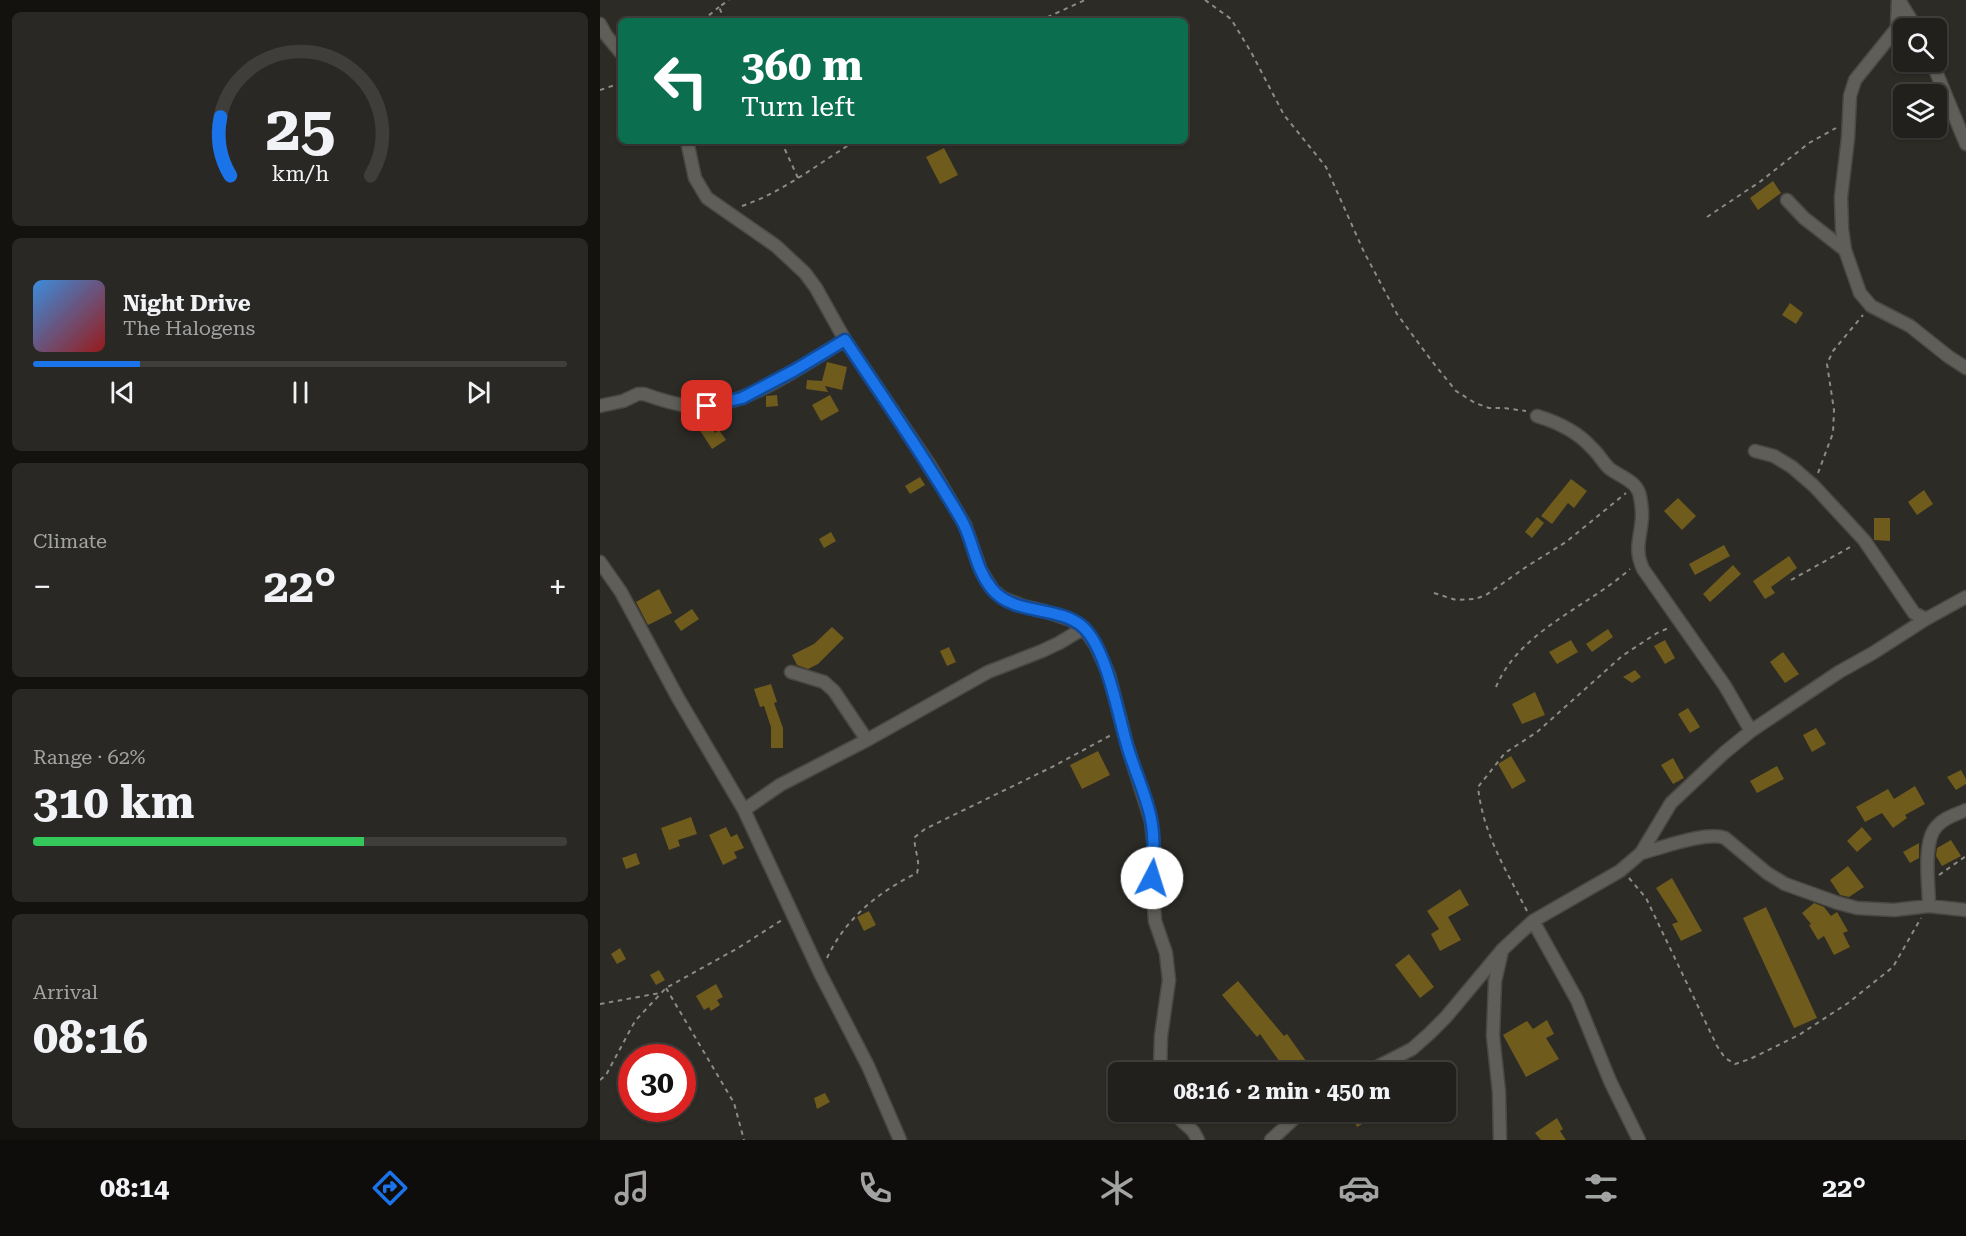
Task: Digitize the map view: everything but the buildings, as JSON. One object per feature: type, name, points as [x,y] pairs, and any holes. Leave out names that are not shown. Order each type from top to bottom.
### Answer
[{"type":"street","points":[[1899,0],[1910,18]]},
{"type":"street","points":[[1899,0],[1897,28],[1855,80],[1850,96],[1841,198],[1845,250],[1860,293],[1871,306],[1910,327],[1966,368]]},
{"type":"street","points":[[600,24],[618,49]]},
{"type":"street","points":[[1936,72],[1966,144]]},
{"type":"street","points":[[688,144],[695,177],[707,198],[776,246],[805,273],[816,288],[845,340],[937,477],[965,525],[977,561],[993,590],[1003,598],[1055,614],[1084,628],[1096,646],[1109,675],[1151,821],[1154,848],[1152,878],[1155,921],[1166,953],[1169,981],[1161,1036],[1160,1062]]},
{"type":"street","points":[[1787,200],[1804,218],[1845,250]]},
{"type":"street","points":[[600,406],[623,401],[638,394],[690,406],[707,406],[742,398],[845,340]]},
{"type":"street","points":[[1537,416],[1559,423],[1581,438],[1608,468],[1635,486],[1639,493],[1642,514],[1637,544],[1639,561],[1725,686],[1751,730]]},
{"type":"street","points":[[1755,451],[1774,456],[1792,467],[1814,486],[1864,540],[1914,613],[1926,619]]},
{"type":"street","points":[[600,561],[621,592],[678,698],[744,810],[820,973],[868,1066],[900,1140]]},
{"type":"street","points":[[1387,1062],[1412,1049],[1430,1033],[1502,950],[1533,921],[1620,871],[1641,853],[1671,803],[1717,758],[1751,730],[1839,672],[1966,597]]},
{"type":"street","points":[[744,810],[780,785],[867,740],[988,672],[1051,647],[1084,628]]},
{"type":"street","points":[[791,672],[824,682],[834,691],[867,740]]},
{"type":"street","points":[[1929,906],[1927,856],[1935,828],[1949,816],[1966,810]]},
{"type":"street","points":[[1641,853],[1718,835],[1785,884],[1857,908],[1894,910],[1929,906],[1966,909]]},
{"type":"street","points":[[1533,921],[1577,1000],[1610,1081],[1639,1140]]},
{"type":"street","points":[[1500,1140],[1499,1092],[1493,1036],[1495,981],[1502,950]]},
{"type":"street","points":[[1183,1122],[1193,1131],[1198,1140]]},
{"type":"street","points":[[1271,1140],[1290,1122]]},
{"type":"path","points":[[706,18],[729,0]]},
{"type":"path","points":[[1046,18],[1085,0]]},
{"type":"path","points":[[1205,0],[1231,19],[1284,115],[1326,167],[1364,252],[1397,314],[1431,360],[1456,390],[1475,403],[1489,408],[1519,409],[1537,416]]},
{"type":"path","points":[[719,7],[724,18]]},
{"type":"path","points":[[600,90],[618,84]]},
{"type":"path","points":[[1707,217],[1761,181],[1809,143],[1848,120]]},
{"type":"path","points":[[782,144],[798,178]]},
{"type":"path","points":[[728,212],[760,200],[850,144]]},
{"type":"path","points":[[1814,486],[1833,433],[1834,410],[1827,364],[1829,357],[1871,306]]},
{"type":"path","points":[[1434,593],[1456,600],[1475,599],[1486,595],[1566,542],[1635,486]]},
{"type":"path","points":[[1791,580],[1864,540]]},
{"type":"path","points":[[1496,687],[1501,675],[1512,661],[1543,631],[1566,613],[1623,576],[1639,561]]},
{"type":"path","points":[[1533,921],[1496,853],[1481,810],[1478,788],[1505,753],[1537,732],[1622,656],[1657,633],[1681,623]]},
{"type":"path","points":[[820,973],[835,940],[858,913],[889,888],[917,873],[920,863],[914,843],[915,837],[925,829],[1054,766],[1123,728]]},
{"type":"path","points":[[1929,881],[1966,856]]},
{"type":"path","points":[[1620,871],[1646,898],[1717,1046],[1725,1059],[1735,1064],[1750,1059],[1820,1023],[1893,967],[1929,906]]},
{"type":"path","points":[[600,1080],[606,1075],[636,1021],[660,993],[792,914]]},
{"type":"path","points":[[666,988],[734,1103],[744,1140]]},
{"type":"path","points":[[600,1004],[660,993]]},
{"type":"route","points":[[707,406],[732,401],[758,391],[845,340],[931,467],[965,525],[981,571],[993,590],[1003,598],[1023,606],[1044,610],[1071,620],[1084,628],[1096,646],[1109,675],[1127,745],[1148,805],[1154,848],[1152,878]]}]
